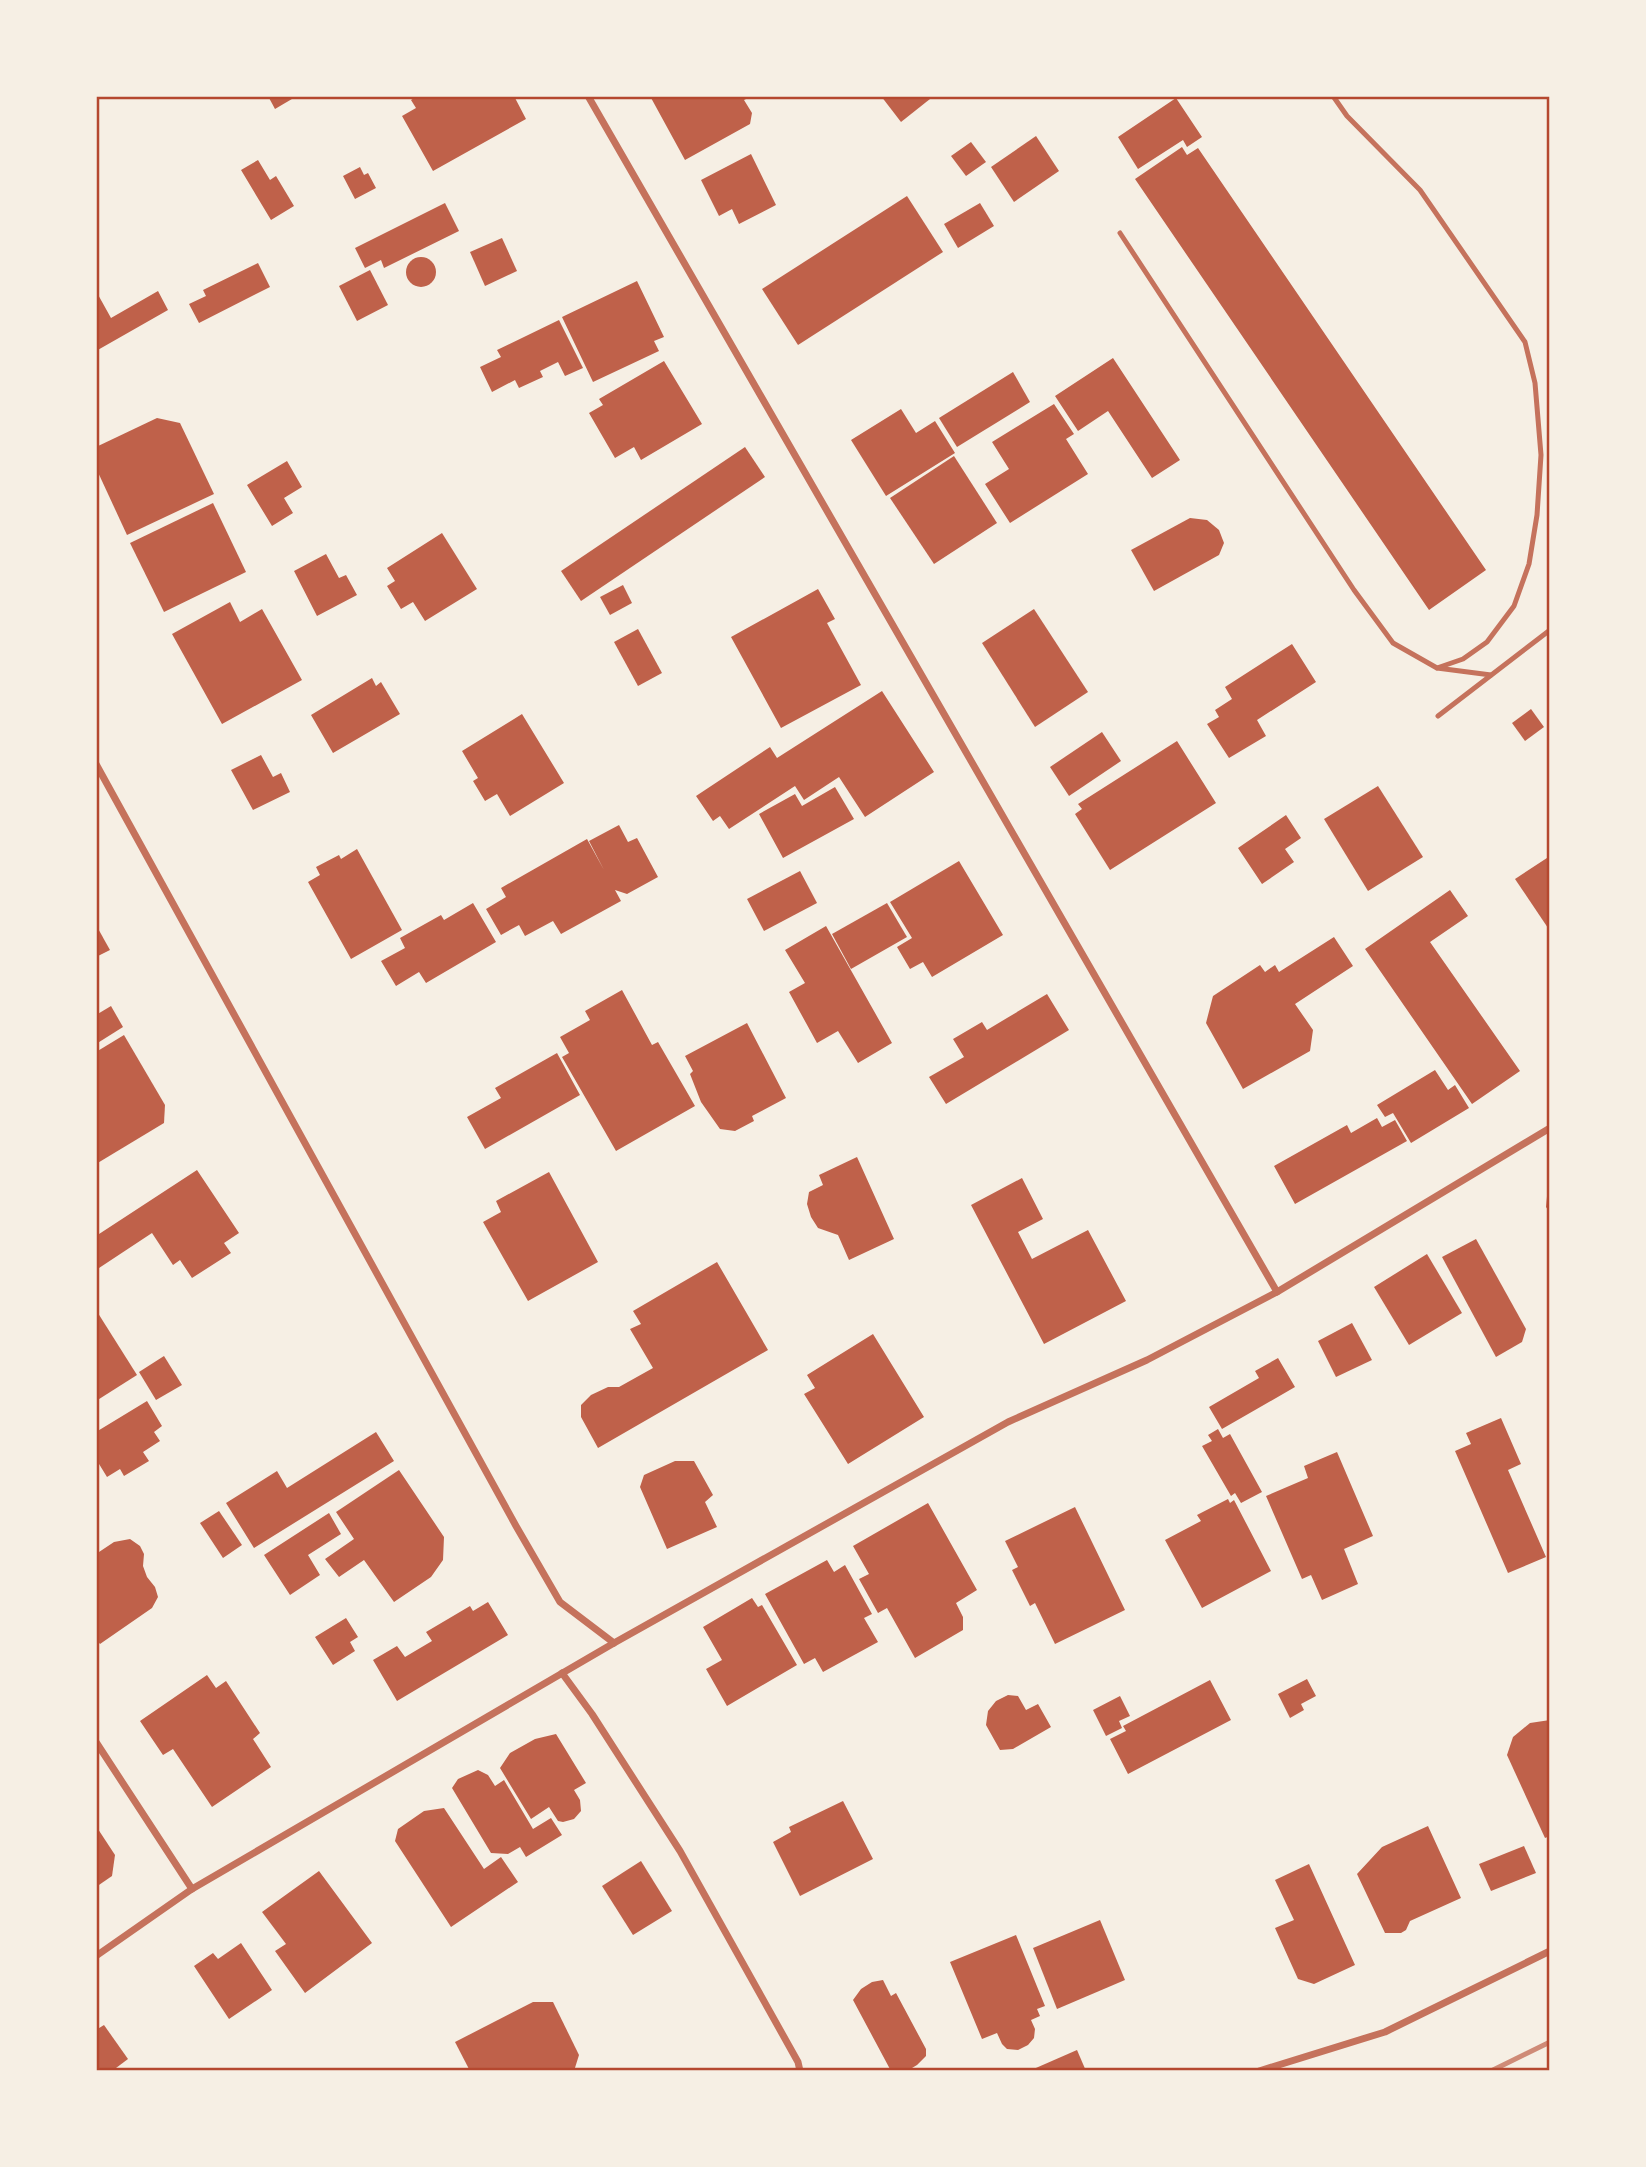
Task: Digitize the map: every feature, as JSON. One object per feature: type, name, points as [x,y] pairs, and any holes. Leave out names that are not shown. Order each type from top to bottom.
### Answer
[{"type":"street","points":[[588,96],[1277,1292]]},
{"type":"street","points":[[96,764],[560,1602],[614,1643]]},
{"type":"street","points":[[96,1956],[192,1889],[614,1643],[1008,1422],[1147,1360],[1277,1292],[1550,1128]]},
{"type":"street","points":[[562,1673],[592,1714],[680,1851],[800,2071]]},
{"type":"street","points":[[96,1741],[192,1889]]},
{"type":"street","points":[[1259,2071],[1385,2032],[1550,1951]]},
{"type":"lane","points":[[1333,96],[1347,116],[1420,190],[1525,342],[1535,383],[1541,456],[1537,514],[1529,564],[1514,606],[1487,642],[1463,659],[1437,668]]},
{"type":"lane","points":[[1120,233],[1354,590],[1393,642],[1437,668],[1491,675]]},
{"type":"lane","points":[[1438,716],[1550,630]]},
{"type":"building","points":[[268,96],[297,96],[275,109]]},
{"type":"building","points":[[417,96],[514,96],[526,119],[433,171],[402,116],[416,108],[411,100]]},
{"type":"building","points":[[650,96],[752,96],[744,100],[752,113],[750,124],[685,160]]},
{"type":"building","points":[[881,96],[929,96],[930,99],[901,122]]},
{"type":"building","points":[[1176,98],[1202,137],[1187,147],[1183,140],[1138,169],[1118,137]]},
{"type":"building","points":[[1036,136],[1059,171],[1014,202],[991,167]]},
{"type":"building","points":[[971,142],[986,162],[966,176],[951,156]]},
{"type":"building","points":[[1182,147],[1187,155],[1198,148],[1486,570],[1429,610],[1135,179]]},
{"type":"building","points":[[751,154],[776,205],[739,224],[732,209],[719,216],[701,180]]},
{"type":"building","points":[[258,160],[270,180],[276,176],[294,206],[271,220],[241,170]]},
{"type":"building","points":[[360,167],[364,175],[368,173],[376,188],[355,199],[343,176]]},
{"type":"building","points":[[907,196],[943,252],[798,345],[762,289]]},
{"type":"building","points":[[445,203],[459,231],[384,268],[381,260],[365,268],[355,248]]},
{"type":"building","points":[[980,203],[994,226],[958,248],[944,224]]},
{"type":"building","points":[[502,238],[517,271],[485,286],[470,252]]},
{"type":"building","points":[[421,257],[427,258],[435,266],[435,278],[427,286],[421,287],[415,286],[407,278],[406,272],[407,266],[415,258]]},
{"type":"building","points":[[258,263],[270,287],[199,323],[189,304],[206,296],[203,290]]},
{"type":"building","points":[[370,270],[388,305],[357,321],[339,286]]},
{"type":"building","points":[[637,281],[664,337],[654,341],[659,351],[593,382],[562,317]]},
{"type":"building","points":[[96,291],[111,318],[158,291],[168,310],[96,351]]},
{"type":"building","points":[[559,320],[583,368],[565,376],[558,362],[540,371],[543,377],[519,388],[515,380],[492,392],[480,367],[501,357],[497,350]]},
{"type":"building","points":[[1113,358],[1180,460],[1152,478],[1108,411],[1078,431],[1055,396]]},
{"type":"building","points":[[664,361],[702,424],[641,460],[634,447],[615,458],[589,413],[603,405],[599,399]]},
{"type":"building","points":[[1013,372],[1030,402],[957,447],[939,418]]},
{"type":"building","points":[[1054,404],[1074,434],[1066,439],[1088,474],[1010,523],[985,484],[1009,469],[992,442]]},
{"type":"building","points":[[901,409],[916,433],[935,421],[955,453],[886,496],[851,440]]},
{"type":"building","points":[[157,418],[180,423],[214,494],[127,535],[96,468],[96,447]]},
{"type":"building","points":[[745,447],[765,477],[581,601],[561,571]]},
{"type":"building","points":[[954,456],[997,523],[934,564],[890,498]]},
{"type":"building","points":[[287,461],[302,487],[284,498],[293,513],[272,526],[247,485]]},
{"type":"building","points":[[213,503],[246,572],[164,612],[130,543]]},
{"type":"building","points":[[1190,518],[1207,520],[1219,530],[1224,543],[1219,555],[1154,591],[1131,550]]},
{"type":"building","points":[[442,533],[477,589],[425,621],[413,602],[401,609],[387,586],[395,581],[387,568]]},
{"type":"building","points":[[326,554],[339,578],[346,575],[357,595],[317,616],[294,571]]},
{"type":"building","points":[[623,585],[632,603],[610,615],[600,597]]},
{"type":"building","points":[[818,589],[835,619],[827,623],[861,685],[781,728],[731,637]]},
{"type":"building","points":[[230,602],[240,622],[262,609],[302,680],[222,724],[172,634]]},
{"type":"building","points":[[1034,609],[1088,692],[1035,727],[982,643]]},
{"type":"building","points":[[638,629],[662,673],[638,686],[614,642]]},
{"type":"building","points":[[1292,644],[1316,682],[1257,720],[1266,736],[1229,758],[1207,724],[1219,717],[1215,710],[1232,699],[1225,687]]},
{"type":"building","points":[[372,678],[376,686],[381,682],[400,714],[333,753],[311,715]]},
{"type":"building","points":[[882,691],[934,772],[865,817],[839,777],[804,800],[795,786],[729,829],[720,816],[713,821],[696,796],[770,747],[777,758]]},
{"type":"building","points":[[1531,709],[1544,727],[1525,741],[1512,723]]},
{"type":"building","points":[[522,714],[564,783],[510,816],[497,794],[485,801],[473,781],[478,778],[462,751]]},
{"type":"building","points":[[1102,732],[1121,761],[1069,796],[1050,767]]},
{"type":"building","points":[[1177,741],[1216,803],[1110,870],[1075,814],[1082,809],[1078,804]]},
{"type":"building","points":[[261,755],[273,777],[281,773],[290,792],[253,810],[231,770]]},
{"type":"building","points":[[1378,786],[1423,857],[1368,891],[1324,819]]},
{"type":"building","points":[[835,787],[854,819],[783,858],[759,814],[795,794],[802,806]]},
{"type":"building","points":[[1286,815],[1301,838],[1285,849],[1294,862],[1262,884],[1238,848]]},
{"type":"building","points":[[619,825],[628,842],[637,838],[658,877],[627,894],[615,890],[621,901],[561,934],[553,921],[525,936],[519,925],[501,935],[486,909],[506,897],[501,888],[587,839],[604,870],[589,841]]},
{"type":"building","points":[[357,849],[402,930],[351,959],[308,882],[320,875],[316,867],[339,855],[341,859]]},
{"type":"building","points":[[1550,856],[1550,931],[1515,879]]},
{"type":"building","points":[[959,861],[1003,935],[932,977],[923,962],[910,969],[897,947],[912,938],[890,902]]},
{"type":"building","points":[[800,871],[817,903],[764,931],[747,899]]},
{"type":"building","points":[[1450,890],[1468,916],[1430,942],[1520,1071],[1472,1104],[1365,949]]},
{"type":"building","points":[[473,903],[496,942],[426,983],[419,972],[396,986],[381,961],[405,948],[400,938],[441,915],[444,920]]},
{"type":"building","points":[[887,903],[907,937],[851,969],[832,934]]},
{"type":"building","points":[[96,925],[110,950],[96,957]]},
{"type":"building","points":[[826,926],[892,1043],[858,1063],[838,1031],[817,1043],[789,992],[805,983],[785,950]]},
{"type":"building","points":[[1334,937],[1353,966],[1295,1004],[1313,1030],[1310,1051],[1243,1089],[1206,1023],[1213,996],[1260,965],[1265,972],[1275,965],[1279,972]]},
{"type":"building","points":[[622,990],[652,1045],[658,1042],[695,1106],[616,1151],[562,1057],[569,1053],[560,1037],[590,1020],[585,1011]]},
{"type":"building","points":[[1047,994],[1069,1030],[946,1104],[929,1077],[964,1057],[953,1039],[982,1022],[987,1030]]},
{"type":"building","points":[[111,1006],[123,1027],[96,1044],[96,1015]]},
{"type":"building","points":[[747,1023],[786,1098],[752,1116],[754,1121],[735,1131],[720,1129],[701,1102],[690,1074],[693,1071],[685,1056]]},
{"type":"building","points":[[124,1035],[165,1105],[164,1123],[96,1164],[96,1052]]},
{"type":"building","points":[[557,1053],[580,1095],[485,1149],[467,1117],[501,1098],[495,1088]]},
{"type":"building","points":[[1435,1070],[1448,1090],[1455,1085],[1469,1108],[1411,1143],[1393,1113],[1385,1117],[1377,1105]]},
{"type":"building","points":[[1377,1118],[1382,1127],[1395,1120],[1407,1141],[1295,1204],[1274,1166],[1347,1125],[1351,1133]]},
{"type":"building","points":[[857,1157],[894,1239],[849,1260],[838,1235],[818,1228],[807,1204],[809,1192],[823,1185],[819,1175]]},
{"type":"building","points":[[197,1170],[239,1233],[224,1243],[231,1253],[192,1278],[180,1260],[173,1265],[152,1233],[96,1270],[96,1236]]},
{"type":"building","points":[[549,1172],[598,1262],[528,1301],[483,1222],[501,1212],[496,1201]]},
{"type":"building","points":[[1022,1178],[1043,1219],[1018,1232],[1032,1259],[1088,1230],[1126,1301],[1044,1344],[971,1205]]},
{"type":"building","points":[[1550,1186],[1550,1213],[1546,1207]]},
{"type":"building","points":[[1476,1239],[1526,1329],[1522,1342],[1496,1357],[1442,1257]]},
{"type":"building","points":[[1427,1254],[1462,1313],[1409,1345],[1374,1287]]},
{"type":"building","points":[[717,1262],[768,1350],[598,1448],[581,1417],[581,1405],[591,1395],[608,1387],[619,1387],[653,1368],[630,1329],[641,1324],[633,1311]]},
{"type":"building","points":[[96,1310],[137,1375],[96,1401]]},
{"type":"building","points":[[1352,1323],[1372,1360],[1336,1377],[1318,1341]]},
{"type":"building","points":[[873,1334],[924,1417],[848,1464],[804,1394],[815,1388],[807,1375]]},
{"type":"building","points":[[164,1356],[182,1385],[156,1400],[139,1372]]},
{"type":"building","points":[[1278,1358],[1295,1387],[1222,1429],[1209,1407],[1259,1378],[1255,1371]]},
{"type":"building","points":[[147,1401],[162,1426],[154,1432],[160,1441],[143,1452],[149,1461],[124,1476],[120,1469],[107,1477],[96,1459],[96,1432]]},
{"type":"building","points":[[1501,1418],[1521,1464],[1508,1470],[1546,1557],[1508,1573],[1455,1451],[1471,1444],[1466,1433]]},
{"type":"building","points":[[1218,1429],[1223,1438],[1230,1434],[1262,1492],[1241,1503],[1235,1493],[1231,1496],[1202,1446],[1212,1441],[1208,1435]]},
{"type":"building","points":[[376,1432],[394,1461],[254,1548],[226,1503],[277,1471],[287,1488]]},
{"type":"building","points":[[1337,1452],[1373,1536],[1344,1549],[1358,1584],[1322,1600],[1311,1575],[1302,1579],[1266,1496],[1308,1478],[1304,1466]]},
{"type":"building","points":[[675,1461],[694,1461],[713,1495],[705,1502],[717,1527],[667,1549],[640,1487],[644,1475]]},
{"type":"building","points":[[399,1470],[444,1537],[443,1560],[431,1577],[394,1602],[364,1560],[339,1577],[325,1559],[354,1539],[336,1512]]},
{"type":"building","points":[[1228,1499],[1230,1503],[1234,1500],[1271,1571],[1202,1608],[1165,1540],[1201,1521],[1197,1515]]},
{"type":"building","points":[[928,1503],[977,1590],[956,1603],[963,1617],[963,1630],[915,1658],[887,1608],[878,1613],[859,1579],[869,1574],[853,1546]]},
{"type":"building","points":[[1075,1507],[1125,1610],[1055,1644],[1035,1603],[1030,1606],[1012,1570],[1018,1567],[1005,1541]]},
{"type":"building","points":[[219,1511],[242,1545],[223,1558],[200,1523]]},
{"type":"building","points":[[329,1513],[341,1534],[308,1555],[320,1575],[290,1595],[264,1555]]},
{"type":"building","points":[[130,1539],[140,1546],[144,1554],[143,1566],[158,1597],[152,1608],[100,1644],[96,1639],[96,1554],[114,1542]]},
{"type":"building","points":[[827,1560],[834,1572],[845,1565],[872,1614],[864,1618],[878,1642],[823,1672],[815,1658],[804,1664],[765,1594]]},
{"type":"building","points":[[752,1598],[758,1607],[762,1605],[797,1665],[727,1706],[706,1669],[722,1660],[703,1627]]},
{"type":"building","points":[[488,1602],[508,1635],[397,1701],[373,1660],[397,1646],[405,1657],[432,1641],[426,1632],[470,1606],[473,1611]]},
{"type":"building","points":[[346,1618],[358,1637],[350,1642],[355,1651],[333,1665],[315,1637]]},
{"type":"building","points":[[207,1675],[216,1688],[226,1681],[260,1733],[253,1739],[271,1767],[212,1807],[173,1749],[163,1755],[140,1721]]},
{"type":"building","points":[[1307,1679],[1316,1696],[1301,1704],[1304,1710],[1290,1718],[1278,1694]]},
{"type":"building","points":[[1210,1680],[1231,1720],[1128,1774],[1110,1739],[1126,1731],[1123,1726]]},
{"type":"building","points":[[1008,1695],[1018,1696],[1026,1710],[1038,1704],[1051,1727],[1013,1749],[1000,1750],[986,1725],[988,1711],[996,1701]]},
{"type":"building","points":[[1120,1696],[1130,1716],[1119,1721],[1122,1728],[1106,1736],[1093,1710]]},
{"type":"building","points":[[1550,1720],[1550,1836],[1545,1838],[1507,1755],[1513,1737],[1530,1723]]},
{"type":"building","points":[[556,1734],[586,1783],[574,1790],[580,1800],[581,1811],[574,1819],[563,1822],[558,1821],[549,1807],[531,1819],[500,1768],[510,1753],[535,1739]]},
{"type":"building","points":[[478,1770],[488,1775],[495,1786],[504,1780],[533,1829],[551,1818],[562,1835],[526,1857],[520,1847],[508,1854],[491,1853],[452,1788],[458,1779]]},
{"type":"building","points":[[843,1801],[873,1859],[800,1896],[773,1842],[791,1832],[789,1827]]},
{"type":"building","points":[[444,1808],[484,1869],[501,1857],[518,1882],[451,1927],[395,1841],[398,1829],[424,1811]]},
{"type":"building","points":[[96,1826],[115,1855],[112,1876],[96,1887]]},
{"type":"building","points":[[1428,1826],[1461,1898],[1410,1921],[1406,1930],[1401,1933],[1385,1933],[1357,1874],[1382,1847]]},
{"type":"building","points":[[1524,1846],[1536,1873],[1491,1891],[1479,1864]]},
{"type":"building","points":[[641,1861],[672,1911],[633,1935],[602,1886]]},
{"type":"building","points":[[1309,1864],[1355,1965],[1314,1984],[1298,1979],[1275,1928],[1294,1920],[1275,1880]]},
{"type":"building","points":[[319,1871],[372,1943],[305,1993],[275,1951],[286,1944],[262,1912]]},
{"type":"building","points":[[1100,1920],[1125,1980],[1057,2009],[1033,1948]]},
{"type":"building","points":[[1016,1935],[1045,2006],[1037,2009],[1040,2016],[1031,2020],[1035,2029],[1034,2038],[1018,2050],[1007,2049],[997,2033],[982,2039],[950,1962]]},
{"type":"building","points":[[241,1943],[272,1990],[229,2019],[194,1966],[213,1953],[218,1959]]},
{"type":"building","points":[[883,1980],[891,1996],[896,1993],[926,2049],[926,2056],[907,2071],[891,2071],[853,2000],[861,1989],[872,1982]]},
{"type":"building","points":[[533,2002],[553,2002],[579,2055],[574,2071],[470,2071],[455,2042]]},
{"type":"building","points":[[104,2025],[128,2059],[112,2071],[96,2071],[96,2030]]},
{"type":"building","points":[[1077,2050],[1086,2071],[1029,2071]]},
{"type":"railway","points":[[1491,2071],[1550,2042]]}]
